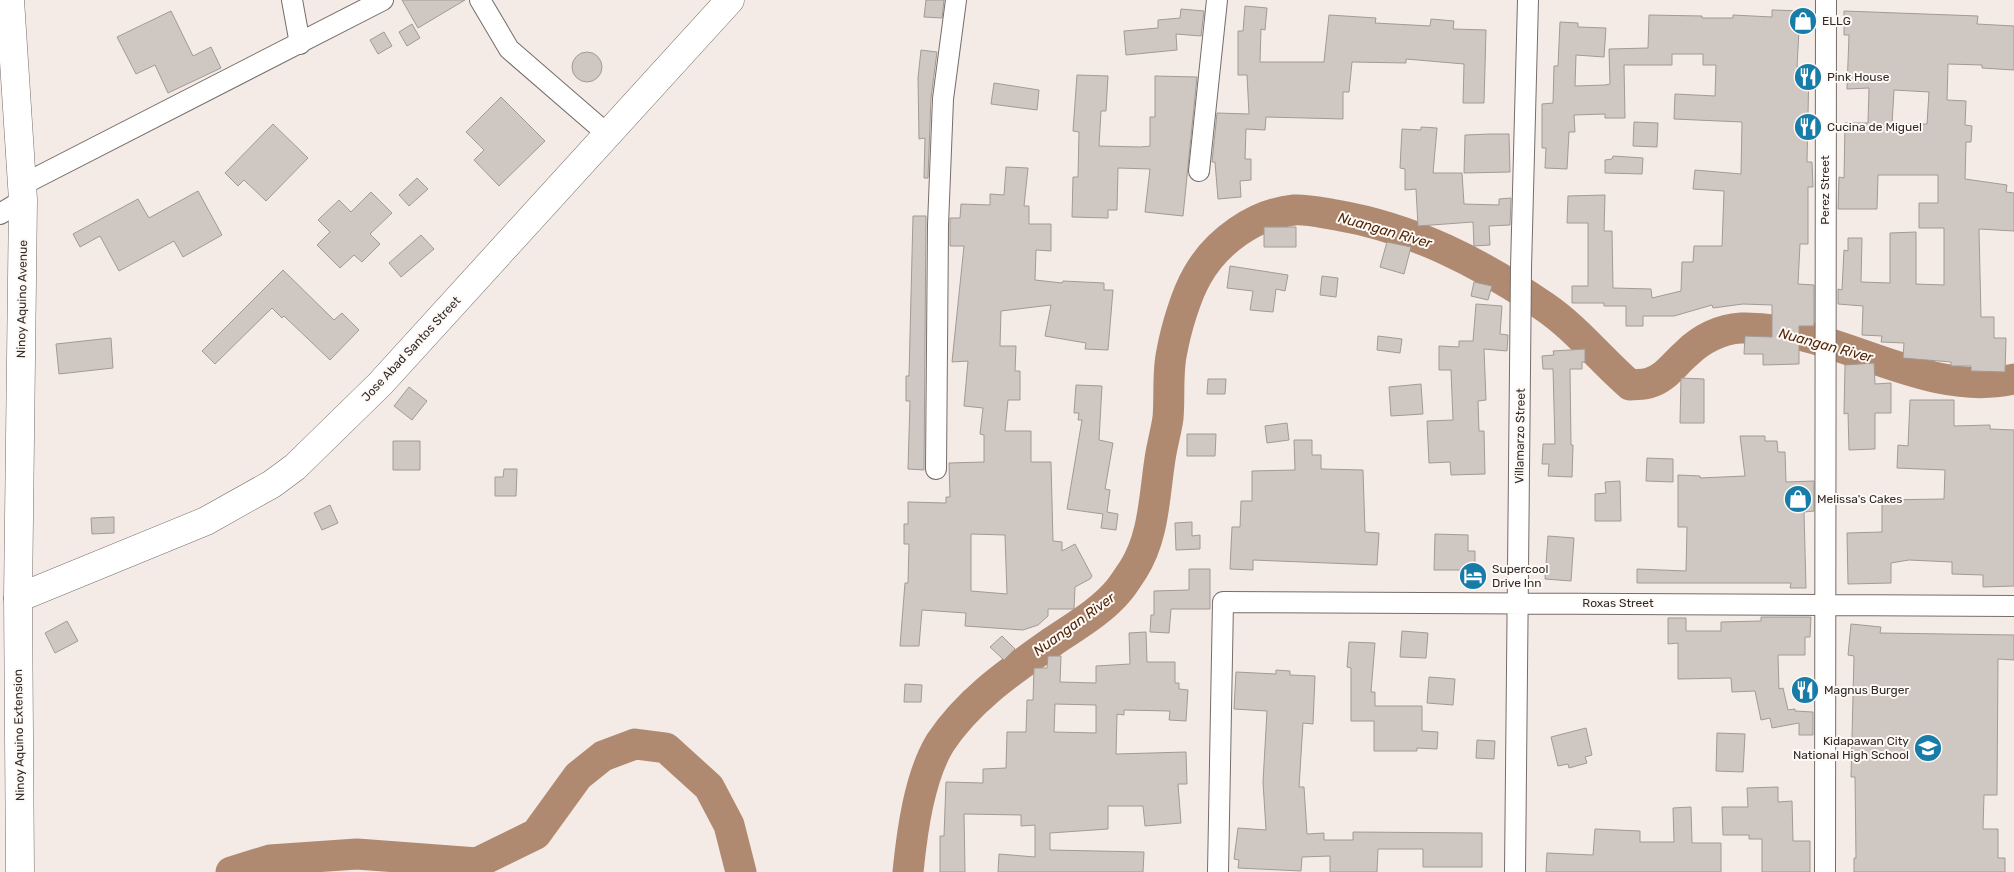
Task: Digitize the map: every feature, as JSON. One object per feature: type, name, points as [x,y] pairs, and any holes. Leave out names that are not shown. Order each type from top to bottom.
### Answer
[{"type":"main road","name":"Ninoy Aquino Avenue","points":[[9,602],[15,199],[6,60],[10,0]]},
{"type":"main road","name":"Jose Abad Santos Street","points":[[9,602],[206,521],[272,484],[295,467],[380,384],[730,0]]},
{"type":"main road","name":"Ninoy Aquino Extension","points":[[9,602],[20,872]]},
{"type":"street","points":[[292,0],[300,44]]},
{"type":"street","points":[[15,199],[383,0]]},
{"type":"street","points":[[480,0],[509,49],[606,134]]},
{"type":"street","points":[[936,469],[938,225],[943,99],[956,0]]},
{"type":"street","points":[[1199,171],[1217,0]]},
{"type":"street","name":"Villamarzo Street","points":[[1515,872],[1522,320],[1521,268],[1528,0]]},
{"type":"street","name":"Perez Street","points":[[1825,872],[1826,0]]},
{"type":"street","name":"Roxas Street","points":[[1218,872],[1223,602],[2014,606]]},
{"type":"building","points":[[402,0],[465,0],[418,28]]},
{"type":"building","points":[[926,0],[944,0],[942,18],[924,17]]},
{"type":"building","points":[[1245,6],[1267,8],[1265,30],[1261,29],[1260,62],[1324,62],[1329,15],[1376,18],[1375,23],[1430,26],[1431,19],[1454,21],[1453,29],[1486,30],[1484,103],[1463,103],[1464,64],[1406,59],[1406,63],[1352,62],[1349,92],[1343,92],[1343,119],[1266,117],[1265,130],[1246,129],[1245,159],[1251,159],[1251,180],[1240,181],[1241,197],[1218,199],[1215,162],[1212,162],[1217,113],[1249,114],[1247,75],[1238,75],[1238,31],[1243,31]]},
{"type":"building","points":[[1181,9],[1204,11],[1201,36],[1176,34],[1177,50],[1126,55],[1124,31],[1158,28],[1158,20],[1180,18]]},
{"type":"building","points":[[1772,10],[1806,11],[1805,30],[1799,30],[1797,67],[1809,67],[1807,162],[1812,162],[1813,187],[1808,187],[1808,244],[1800,244],[1798,284],[1814,285],[1814,326],[1799,326],[1799,364],[1763,365],[1763,354],[1744,354],[1745,336],[1772,337],[1772,305],[1743,304],[1713,308],[1712,305],[1674,316],[1643,316],[1643,326],[1626,326],[1626,306],[1604,306],[1604,303],[1572,303],[1572,286],[1588,286],[1588,223],[1567,223],[1568,196],[1605,195],[1604,231],[1612,231],[1613,288],[1651,289],[1652,298],[1681,291],[1682,262],[1693,262],[1694,246],[1722,246],[1724,191],[1693,189],[1695,170],[1741,174],[1742,122],[1674,119],[1675,94],[1715,96],[1716,65],[1703,65],[1703,54],[1672,54],[1672,65],[1624,65],[1625,118],[1605,118],[1605,114],[1574,115],[1575,132],[1569,132],[1567,169],[1545,168],[1546,148],[1542,148],[1542,104],[1553,103],[1554,66],[1558,66],[1560,22],[1578,23],[1578,27],[1606,28],[1604,57],[1576,55],[1575,86],[1605,85],[1610,84],[1609,49],[1648,48],[1649,15],[1702,16],[1702,18],[1733,18],[1733,15],[1772,17]]},
{"type":"building","points":[[171,11],[193,56],[211,47],[221,68],[168,93],[155,65],[136,74],[117,37]]},
{"type":"building","points":[[1844,11],[1978,16],[1977,24],[2014,26],[2014,70],[1982,68],[1982,65],[1948,64],[1947,100],[1966,101],[1965,125],[1972,126],[1971,142],[1966,142],[1965,179],[2007,185],[2006,192],[2014,193],[2014,231],[1979,229],[1981,317],[1994,317],[1994,338],[2006,338],[2005,372],[1971,371],[1971,366],[1951,366],[1951,362],[1903,358],[1904,343],[1881,342],[1882,336],[1862,335],[1863,306],[1838,304],[1838,289],[1842,290],[1844,250],[1848,251],[1848,238],[1862,238],[1861,282],[1890,283],[1890,233],[1916,232],[1916,284],[1944,285],[1944,228],[1919,228],[1919,203],[1938,203],[1938,175],[1878,175],[1877,209],[1838,209],[1839,177],[1844,178],[1845,123],[1868,123],[1869,88],[1847,89],[1849,35],[1844,35]],"holes":[[[1894,90],[1929,92],[1927,124],[1892,124]]]},
{"type":"building","points":[[412,24],[420,38],[407,46],[399,32]]},
{"type":"building","points":[[384,32],[392,46],[378,54],[370,40]]},
{"type":"building","points":[[921,50],[937,52],[931,98],[928,178],[924,178],[925,138],[919,139],[918,78]]},
{"type":"building","points":[[587,52],[593,53],[601,61],[601,73],[593,81],[587,82],[581,81],[573,73],[572,67],[573,61],[581,53]]},
{"type":"building","points":[[1077,75],[1108,76],[1106,111],[1101,111],[1099,146],[1141,147],[1150,146],[1150,117],[1155,117],[1155,76],[1197,77],[1183,216],[1145,212],[1150,169],[1118,168],[1117,210],[1108,210],[1108,218],[1072,217],[1073,177],[1078,177],[1079,132],[1073,131]]},
{"type":"building","points":[[994,83],[1039,90],[1037,110],[991,104]]},
{"type":"building","points":[[501,97],[545,141],[499,186],[474,160],[484,150],[466,132]]},
{"type":"building","points":[[1634,122],[1658,123],[1657,147],[1633,146]]},
{"type":"building","points":[[273,124],[308,158],[266,201],[244,180],[238,186],[225,173]]},
{"type":"building","points":[[1421,127],[1437,128],[1433,173],[1462,173],[1464,204],[1499,205],[1499,199],[1511,198],[1510,225],[1489,226],[1490,245],[1474,246],[1473,222],[1418,226],[1416,189],[1405,190],[1405,169],[1400,168],[1402,129],[1421,130]]},
{"type":"building","points":[[1509,134],[1510,172],[1464,173],[1465,135]]},
{"type":"building","points":[[1613,156],[1643,158],[1642,174],[1605,173],[1605,160],[1612,159]]},
{"type":"building","points":[[1006,167],[1028,168],[1024,206],[1029,206],[1029,224],[1051,224],[1051,251],[1036,250],[1035,280],[1062,283],[1063,281],[1104,283],[1104,290],[1113,290],[1108,350],[1085,349],[1086,343],[1045,336],[1051,305],[1001,311],[1000,346],[1016,346],[1015,371],[1020,371],[1020,400],[1008,400],[1005,431],[1031,431],[1031,462],[1051,462],[1053,541],[1062,542],[1062,551],[1075,544],[1092,576],[1075,587],[1074,609],[1048,609],[1048,616],[1038,625],[1023,630],[965,626],[966,613],[922,610],[919,646],[900,646],[905,583],[908,583],[909,544],[904,544],[904,524],[908,524],[908,502],[946,503],[946,497],[950,497],[949,463],[984,462],[984,435],[980,434],[983,408],[964,406],[968,361],[952,362],[964,246],[950,246],[950,218],[960,218],[961,204],[990,205],[990,194],[1004,195]],"holes":[[[971,534],[1005,535],[1007,594],[971,591]]]},
{"type":"building","points":[[417,178],[428,189],[409,206],[399,195]]},
{"type":"building","points":[[198,191],[222,235],[183,257],[174,241],[119,271],[100,236],[80,247],[73,234],[138,199],[149,218]]},
{"type":"building","points":[[371,192],[392,213],[370,234],[380,244],[362,262],[354,255],[340,268],[317,245],[330,232],[318,220],[339,200],[351,212]]},
{"type":"building","points":[[913,216],[926,216],[924,470],[908,469],[910,401],[906,401],[906,376],[909,376]]},
{"type":"building","points":[[1264,227],[1296,227],[1296,247],[1264,247]]},
{"type":"building","points":[[421,235],[434,249],[401,277],[389,263]]},
{"type":"building","points":[[1387,242],[1411,247],[1404,274],[1380,267]]},
{"type":"building","points":[[1230,266],[1288,275],[1285,291],[1276,289],[1273,312],[1250,310],[1253,291],[1227,288]]},
{"type":"building","points":[[283,270],[334,320],[342,313],[359,330],[330,360],[284,316],[282,318],[272,308],[215,364],[202,351]]},
{"type":"building","points":[[1322,276],[1338,278],[1336,297],[1320,295]]},
{"type":"building","points":[[1474,282],[1492,286],[1488,300],[1471,296]]},
{"type":"building","points":[[1476,304],[1502,306],[1500,334],[1508,335],[1507,351],[1484,349],[1486,400],[1478,401],[1479,431],[1484,431],[1485,474],[1451,475],[1450,462],[1429,463],[1427,421],[1453,420],[1451,370],[1439,370],[1439,346],[1459,347],[1459,341],[1473,341]]},
{"type":"building","points":[[1378,336],[1402,339],[1400,353],[1377,350]]},
{"type":"building","points":[[111,338],[113,368],[59,374],[56,344]]},
{"type":"building","points":[[1585,349],[1585,362],[1582,362],[1582,369],[1570,369],[1571,445],[1573,445],[1572,477],[1548,476],[1549,464],[1542,464],[1543,444],[1555,444],[1553,369],[1543,369],[1542,356],[1554,355],[1553,351]]},
{"type":"building","points":[[1874,363],[1875,384],[1891,383],[1891,413],[1875,413],[1875,449],[1849,450],[1848,413],[1844,414],[1845,365]]},
{"type":"building","points":[[1681,378],[1704,379],[1704,423],[1680,423]]},
{"type":"building","points":[[1208,379],[1226,379],[1225,394],[1207,394]]},
{"type":"building","points":[[1421,384],[1423,414],[1391,416],[1389,387]]},
{"type":"building","points":[[1076,385],[1102,386],[1099,440],[1113,443],[1105,489],[1110,490],[1107,512],[1118,514],[1116,530],[1101,528],[1103,514],[1067,509],[1082,420],[1078,420],[1079,413],[1074,413]]},
{"type":"building","points":[[409,387],[427,401],[412,420],[394,406]]},
{"type":"building","points":[[1910,400],[1954,400],[1954,426],[1990,425],[1990,429],[2014,430],[2014,586],[1983,587],[1983,575],[1952,574],[1952,562],[1909,560],[1891,563],[1891,583],[1848,584],[1847,533],[1882,532],[1882,500],[1944,499],[1945,470],[1897,468],[1898,445],[1908,446]]},
{"type":"building","points":[[1287,423],[1289,440],[1267,443],[1265,426]]},
{"type":"building","points":[[1187,434],[1216,434],[1215,456],[1187,456]]},
{"type":"building","points":[[1740,436],[1765,436],[1765,441],[1777,441],[1778,452],[1785,452],[1786,482],[1814,481],[1814,511],[1804,512],[1806,588],[1790,588],[1791,583],[1637,583],[1637,569],[1686,571],[1687,527],[1678,527],[1678,475],[1700,476],[1700,478],[1745,476]]},
{"type":"building","points":[[1294,440],[1312,440],[1312,455],[1321,455],[1321,469],[1363,470],[1365,532],[1379,533],[1377,565],[1253,560],[1253,570],[1230,569],[1232,527],[1240,527],[1241,501],[1252,501],[1252,471],[1295,470]]},
{"type":"building","points":[[393,441],[420,441],[420,470],[393,470]]},
{"type":"building","points":[[1647,458],[1673,459],[1673,482],[1646,481]]},
{"type":"building","points":[[504,469],[517,469],[516,496],[495,496],[495,477],[503,477]]},
{"type":"building","points":[[1620,481],[1621,521],[1595,521],[1595,494],[1606,493],[1605,482]]},
{"type":"building","points":[[330,505],[338,523],[322,530],[314,513]]},
{"type":"building","points":[[114,517],[114,533],[92,534],[91,518]]},
{"type":"building","points":[[1192,522],[1192,536],[1200,535],[1200,549],[1176,550],[1175,523]]},
{"type":"building","points":[[1435,534],[1468,535],[1468,551],[1475,551],[1475,570],[1434,570]]},
{"type":"building","points":[[1548,536],[1574,538],[1571,581],[1545,579]]},
{"type":"building","points":[[1189,569],[1210,569],[1210,609],[1171,609],[1169,633],[1150,632],[1151,615],[1154,615],[1154,591],[1189,590]]},
{"type":"building","points":[[1761,617],[1811,617],[1810,637],[1805,637],[1805,655],[1778,655],[1779,689],[1783,688],[1788,710],[1795,709],[1795,711],[1813,712],[1813,735],[1799,735],[1799,723],[1772,728],[1770,718],[1761,720],[1755,691],[1732,692],[1731,678],[1678,679],[1678,643],[1668,644],[1668,618],[1686,618],[1686,631],[1721,631],[1721,622],[1761,621]]},
{"type":"building","points":[[67,621],[78,641],[55,653],[45,633]]},
{"type":"building","name":"Kidapawan City National High School","points":[[1851,624],[1881,627],[1880,633],[2014,635],[2014,660],[1998,659],[1997,795],[1984,795],[1983,829],[1998,829],[1998,858],[2005,858],[2005,872],[1854,872],[1854,858],[1856,858],[1855,777],[1851,777],[1854,656],[1848,655]]},
{"type":"building","points":[[1402,631],[1428,633],[1426,658],[1400,657]]},
{"type":"building","points":[[1146,632],[1147,662],[1175,662],[1175,683],[1179,683],[1179,689],[1188,690],[1186,721],[1169,720],[1170,711],[1124,710],[1124,715],[1117,714],[1116,754],[1186,752],[1187,784],[1178,784],[1181,823],[1145,826],[1143,806],[1108,806],[1108,829],[1050,833],[1050,850],[1144,852],[1143,872],[998,872],[999,854],[1035,857],[1035,825],[1021,826],[1021,815],[964,814],[965,872],[940,872],[940,836],[944,836],[946,782],[983,783],[983,769],[1006,768],[1007,732],[1026,732],[1027,700],[1033,700],[1034,668],[1047,668],[1048,656],[1061,656],[1060,682],[1096,683],[1096,666],[1130,664],[1129,633]],"holes":[[[1055,704],[1096,705],[1096,733],[1054,732]]]},
{"type":"building","points":[[1002,636],[1015,649],[1004,660],[990,647]]},
{"type":"building","points":[[1349,642],[1375,643],[1371,692],[1375,692],[1375,706],[1422,706],[1422,731],[1438,732],[1437,749],[1417,748],[1417,751],[1374,751],[1374,721],[1351,721],[1351,668],[1347,667]]},
{"type":"building","points":[[1276,670],[1290,671],[1290,675],[1315,676],[1313,724],[1303,723],[1299,787],[1304,787],[1307,834],[1324,833],[1324,840],[1353,840],[1353,832],[1482,833],[1482,867],[1423,867],[1423,849],[1378,849],[1377,872],[1330,872],[1330,856],[1302,857],[1301,871],[1238,868],[1239,860],[1234,859],[1238,828],[1266,830],[1263,782],[1267,711],[1234,709],[1236,672],[1276,674]]},
{"type":"building","points":[[1429,677],[1455,679],[1453,705],[1427,703]]},
{"type":"building","points":[[905,684],[922,685],[921,702],[904,702]]},
{"type":"building","points":[[1586,728],[1592,755],[1585,757],[1587,763],[1569,768],[1568,764],[1558,766],[1551,737]]},
{"type":"building","points":[[1717,733],[1745,734],[1743,772],[1716,771]]},
{"type":"building","points":[[1477,740],[1495,741],[1494,759],[1476,758]]},
{"type":"building","points":[[1778,787],[1778,802],[1792,801],[1793,841],[1810,841],[1810,872],[1762,872],[1762,839],[1749,839],[1749,835],[1723,835],[1722,807],[1748,807],[1747,788]]},
{"type":"building","points":[[1691,807],[1692,843],[1721,843],[1721,872],[1546,872],[1547,853],[1593,855],[1595,829],[1640,831],[1640,842],[1674,842],[1673,808]]},
{"type":"waterway","name":"Nuangan River","points":[[908,872],[914,823],[927,772],[940,743],[951,728],[991,687],[1104,605],[1121,588],[1133,570],[1145,544],[1152,517],[1168,418],[1170,359],[1185,302],[1197,276],[1225,241],[1265,217],[1294,210],[1336,215],[1392,229],[1445,249],[1496,276],[1545,307],[1568,325],[1630,385],[1647,384],[1655,381],[1705,339],[1726,330],[1741,328],[1775,330],[1810,338],[1912,371],[1946,379],[1980,383],[2014,379]]},
{"type":"waterway","name":"Nuangan River","points":[[231,872],[270,860],[357,854],[477,863],[536,834],[578,776],[603,756],[635,744],[666,748],[709,787],[729,825],[741,872]]},
{"type":"place","name":"ELLG","points":[[1803,21]]},
{"type":"place","name":"Pink House","points":[[1808,77]]},
{"type":"place","name":"Cucina de Miguel","points":[[1808,127]]},
{"type":"place","name":"Melissa's Cakes","points":[[1798,499]]},
{"type":"place","name":"Supercool Drive Inn","points":[[1473,576]]},
{"type":"place","name":"Magnus Burger","points":[[1805,690]]},
{"type":"place","name":"Kidapawan City National High School","points":[[1928,748]]}]
